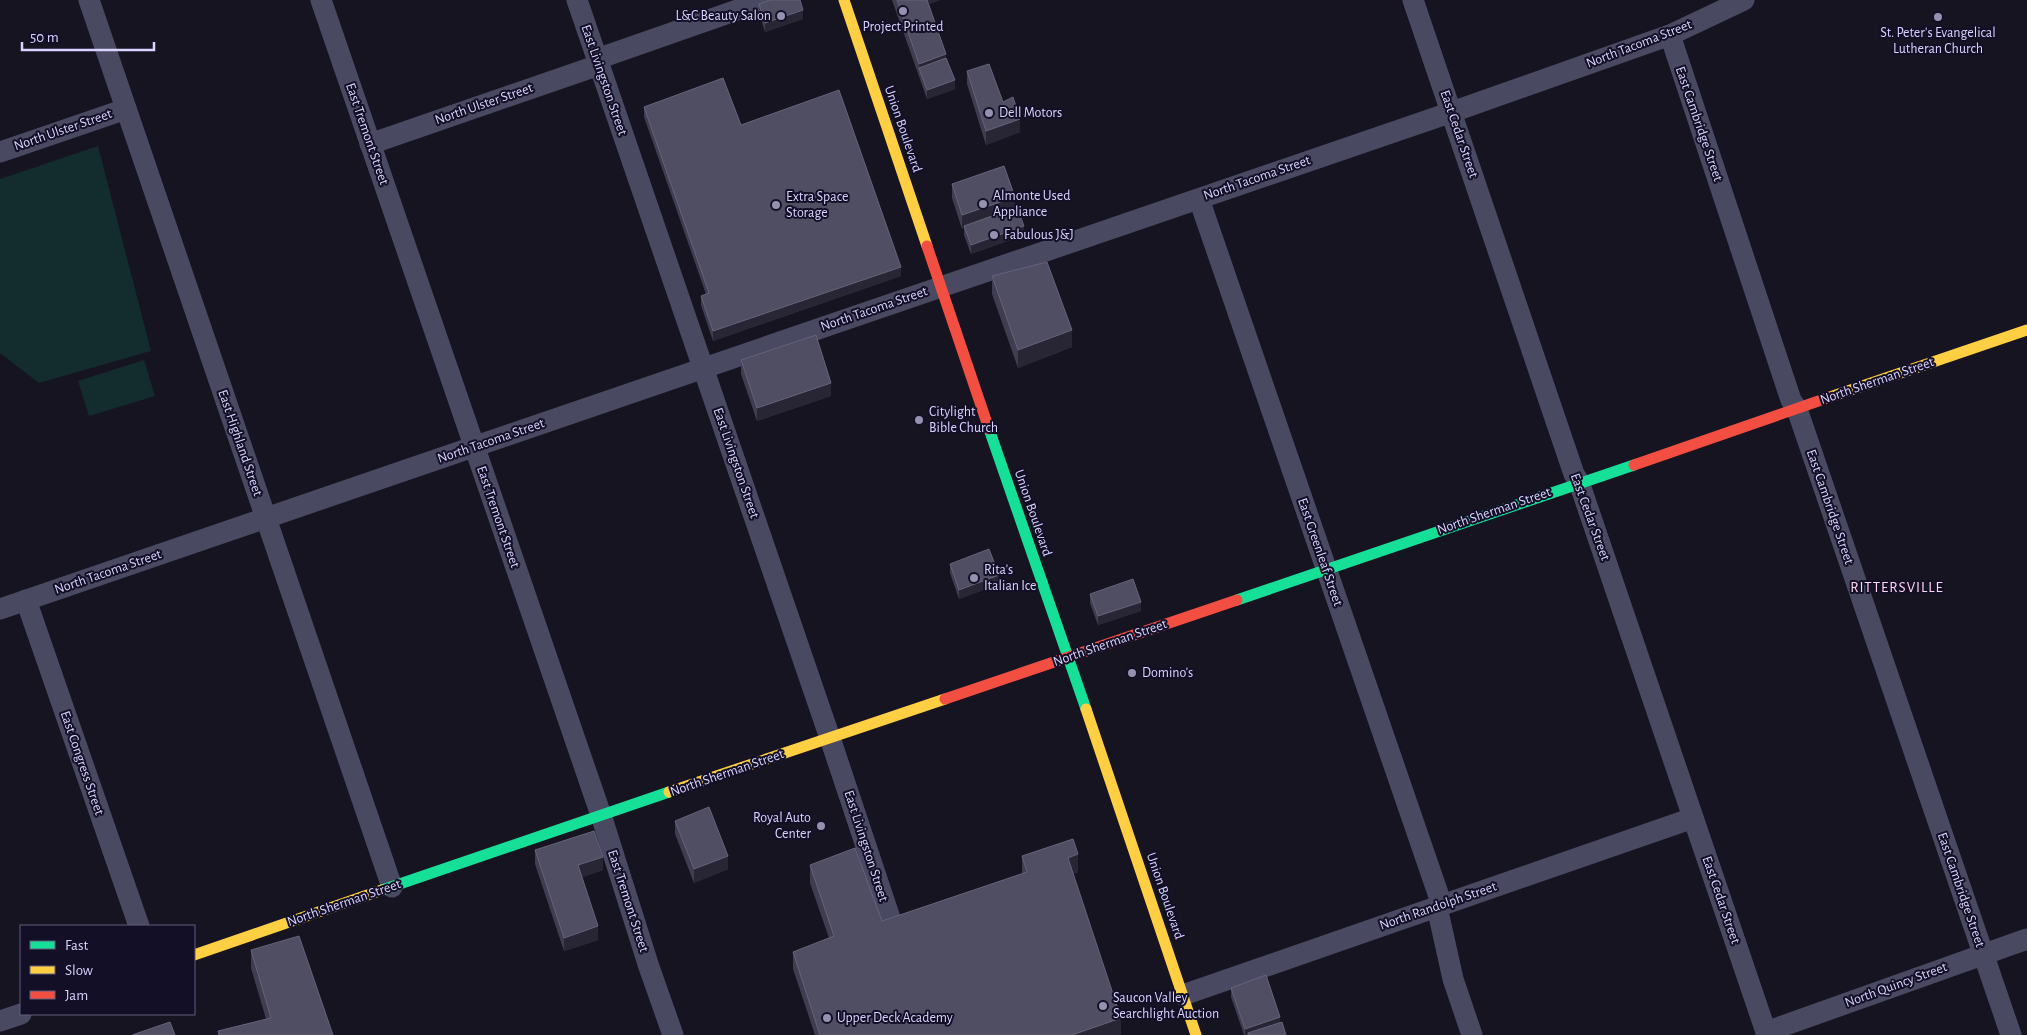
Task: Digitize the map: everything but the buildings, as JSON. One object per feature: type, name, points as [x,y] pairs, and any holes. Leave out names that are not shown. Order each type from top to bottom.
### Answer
[{"type":"street","name":"East Highland Street","points":[[89,0],[392,887]]},
{"type":"street","name":"East Tremont Street","points":[[321,0],[601,815],[673,1035]]},
{"type":"street","name":"East Livingston Street","points":[[577,0],[830,738],[892,927]]},
{"type":"street","name":"North Ulster Street","points":[[370,144],[766,0]]},
{"type":"street","name":"Union Boulevard","points":[[844,0],[1196,1035]]},
{"type":"street","name":"East Cedar Street","points":[[1413,0],[1767,1033]]},
{"type":"street","name":"North Tacoma Street","points":[[0,609],[1670,36],[1744,0]]},
{"type":"street","name":"East Cambridge Street","points":[[1670,36],[1791,400],[1797,409],[1847,542],[1983,954],[2012,1035]]},
{"type":"street","name":"North Ulster Street","points":[[0,152],[126,108]]},
{"type":"street","name":"East Greenleaf Street","points":[[1199,199],[1439,906],[1452,978],[1472,1035]]},
{"type":"street","name":"North Sherman Street","points":[[195,955],[2027,330]]},
{"type":"street","name":"East Congress Street","points":[[26,600],[139,925]]},
{"type":"street","name":"North Randolph Street","points":[[1183,995],[1693,818]]},
{"type":"street","name":"North Quincy Street","points":[[1767,1033],[2027,939]]},
{"type":"street","points":[[0,1021],[20,1014]]},
{"type":"green space","points":[[98,146],[151,351],[39,383],[0,353],[0,179]]},
{"type":"green space","points":[[144,360],[155,396],[89,416],[78,381]]},
{"type":"traffic: fast","points":[[989,429],[1086,709]]},
{"type":"traffic: fast","points":[[1237,600],[1634,465]]},
{"type":"traffic: fast","points":[[382,890],[669,792]]},
{"type":"traffic: slow","points":[[844,0],[927,246]]},
{"type":"traffic: slow","points":[[1830,397],[2027,330]]},
{"type":"traffic: slow","points":[[669,792],[945,699]]},
{"type":"traffic: slow","points":[[1086,709],[1196,1035]]},
{"type":"traffic: slow","points":[[195,955],[382,890]]},
{"type":"traffic: jam","points":[[927,246],[989,429]]},
{"type":"traffic: jam","points":[[1634,465],[1830,397]]},
{"type":"traffic: jam","points":[[945,699],[1237,600]]},
{"type":"place","name":"Project Printed","points":[[903,11]]},
{"type":"place","name":"L&C Beauty Salon","points":[[781,16]]},
{"type":"place","name":"St. Peter's Evangelical Lutheran Church","points":[[1938,17]]},
{"type":"place","name":"Dell Motors","points":[[989,113]]},
{"type":"place","name":"Almonte Used Appliance","points":[[983,204]]},
{"type":"place","name":"Extra Space Storage","points":[[776,205]]},
{"type":"place","name":"Fabulous J&J","points":[[994,235]]},
{"type":"place","name":"Citylight Bible Church","points":[[919,420]]},
{"type":"place","name":"Rita's Italian Ice","points":[[974,578]]},
{"type":"place","name":"Domino's","points":[[1132,673]]},
{"type":"place","name":"Royal Auto Center","points":[[821,826]]},
{"type":"place","name":"Saucon Valley Searchlight Auction","points":[[1103,1006]]},
{"type":"place","name":"Upper Deck Academy","points":[[827,1018]]},
{"type":"district","name":"RITTERSVILLE","points":[[1897,587]]}]
